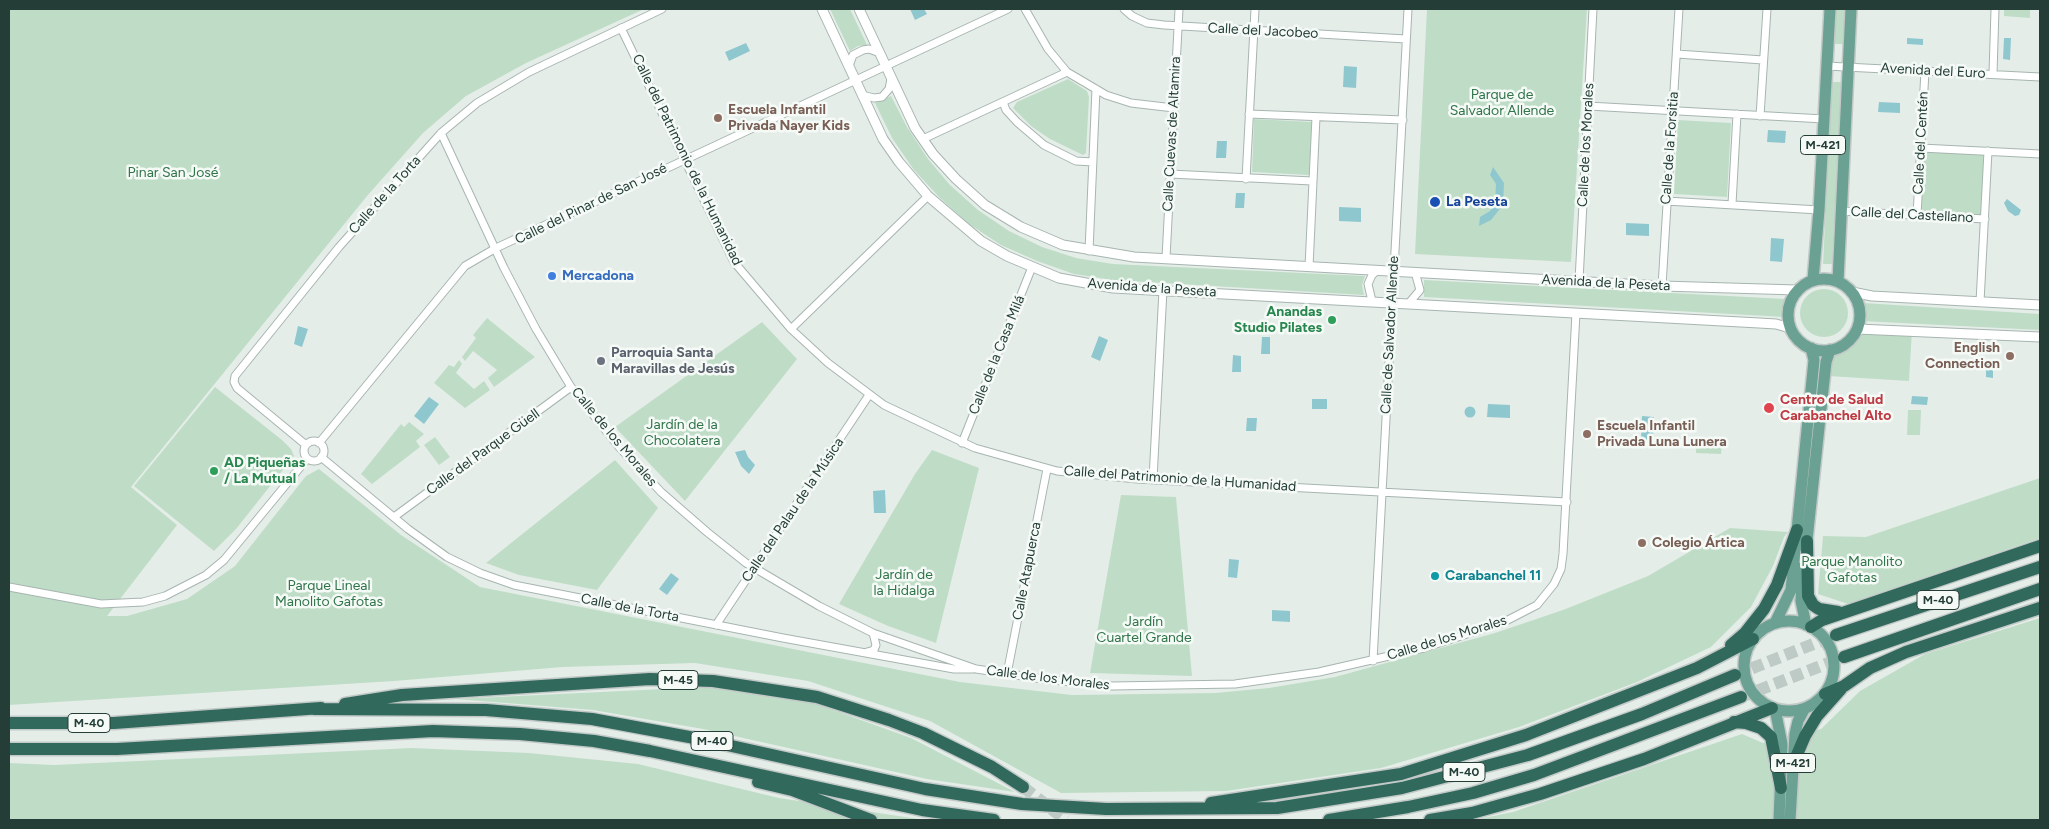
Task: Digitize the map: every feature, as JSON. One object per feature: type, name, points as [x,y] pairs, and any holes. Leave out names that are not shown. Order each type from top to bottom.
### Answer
[{"type":"highway","points":[[1719,655],[1744,633],[1764,609],[1778,585],[1798,530]]},
{"type":"highway","points":[[1807,541],[1807,591],[1810,601],[1825,612],[1848,612]]},
{"type":"highway","points":[[1808,626],[2040,546]]},
{"type":"highway","name":"M-40","points":[[1836,636],[2040,567]]},
{"type":"highway","name":"M-40","points":[[1844,657],[2040,589]]},
{"type":"highway","points":[[1825,694],[1844,686],[1870,668],[1906,652],[2040,608]]},
{"type":"highway","points":[[1180,810],[1233,799],[1277,795],[1400,774],[1526,735],[1697,668],[1753,639]]},
{"type":"highway","name":"M-40","points":[[9,723],[114,723],[314,709],[486,710],[592,719],[700,739],[925,789],[1022,804],[1106,809],[1278,808],[1402,788],[1528,755],[1642,714],[1735,675]]},
{"type":"highway","name":"M-45","points":[[314,709],[402,695],[650,679],[713,681],[817,697],[889,720],[923,733],[992,767],[1023,787]]},
{"type":"highway","points":[[1793,764],[1805,736],[1817,716],[1844,686]]},
{"type":"highway","name":"M-40","points":[[1329,820],[1473,793],[1534,775],[1741,697]]},
{"type":"highway","points":[[1430,820],[1472,813],[1540,794],[1644,759],[1732,722],[1773,708]]},
{"type":"highway","points":[[1732,722],[1746,723],[1761,728],[1771,737],[1782,788]]},
{"type":"highway","name":"M-40","points":[[9,749],[117,749],[433,730],[520,734],[594,741],[650,751],[922,810],[994,820]]},
{"type":"highway","points":[[650,751],[678,763],[792,790],[871,820]]},
{"type":"main road","name":"M-421","points":[[1813,280],[1819,210],[1830,9]]},
{"type":"main road","points":[[1838,282],[1851,9]]},
{"type":"main road","points":[[1830,279],[1838,282],[1852,292],[1860,310],[1857,329],[1846,343],[1830,350],[1811,348],[1802,344],[1790,328],[1788,308],[1797,290],[1813,280],[1830,279]]},
{"type":"main road","points":[[1775,624],[1791,590],[1814,360],[1811,348]]},
{"type":"main road","points":[[1808,626],[1801,601],[1826,362],[1830,350]]},
{"type":"main road","points":[[1793,622],[1808,626],[1820,634],[1830,648],[1834,664],[1833,677],[1825,694],[1805,708],[1789,711],[1773,708],[1756,697],[1747,684],[1744,665],[1746,651],[1753,639],[1763,630],[1775,624],[1793,622]]},
{"type":"main road","name":"M-421","points":[[1773,708],[1782,744],[1782,788],[1779,820]]},
{"type":"main road","name":"M-421","points":[[1790,820],[1795,734],[1798,721],[1805,708]]},
{"type":"street","name":"Calle de la Torta","points":[[306,445],[237,388],[234,382],[236,376],[339,247],[441,133],[477,103],[529,72],[662,9]]},
{"type":"street","name":"Avenida de la Peseta","points":[[822,9],[888,146],[928,196],[981,241],[1032,267],[1059,278],[1083,284],[1163,290],[1776,324],[1790,328]]},
{"type":"street","name":"Avenida de la Peseta","points":[[858,9],[923,139],[956,179],[985,205],[1042,238],[1089,250],[1126,256],[1662,286],[1797,290]]},
{"type":"street","name":"Calle del Pinar de San José","points":[[319,443],[465,266],[496,248],[1008,9]]},
{"type":"street","points":[[1025,9],[1048,49],[1066,72],[1096,89],[1131,103],[1174,108]]},
{"type":"street","name":"Calle del Jacobeo","points":[[1124,9],[1132,16],[1147,23],[1406,39]]},
{"type":"street","name":"Calle Cuevas de Altamira","points":[[1166,258],[1179,9]]},
{"type":"street","points":[[1246,179],[1255,9]]},
{"type":"street","name":"Calle de Salvador Allende","points":[[1373,661],[1408,9]]},
{"type":"street","name":"Calle de los Morales","points":[[1579,281],[1593,9]]},
{"type":"street","name":"Calle de la Forsitia","points":[[1662,286],[1679,9]]},
{"type":"street","points":[[1760,116],[1767,9]]},
{"type":"street","points":[[1993,74],[1995,9]]},
{"type":"street","name":"Calle del Patrimonio de la Humanidad","points":[[622,28],[734,262],[791,329],[869,396],[884,405],[962,443],[1048,469],[1154,479],[1567,502]]},
{"type":"street","points":[[849,66],[853,56],[863,50],[869,49],[880,53]]},
{"type":"street","points":[[1677,54],[1763,60]]},
{"type":"street","name":"Avenida del Euro","points":[[1826,66],[2040,78]]},
{"type":"street","name":"Calle del Centén","points":[[1917,215],[1925,71]]},
{"type":"street","points":[[923,139],[1066,72]]},
{"type":"street","points":[[862,95],[874,98],[882,97],[889,89],[891,78]]},
{"type":"street","points":[[1089,250],[1096,89]]},
{"type":"street","points":[[1003,102],[1006,110],[1017,122],[1044,145],[1076,161],[1093,162]]},
{"type":"street","points":[[1588,106],[1824,120]]},
{"type":"street","points":[[1250,114],[1403,120]]},
{"type":"street","points":[[1732,204],[1738,114]]},
{"type":"street","points":[[1309,267],[1316,117]]},
{"type":"street","name":"Calle de los Morales","points":[[441,133],[536,329],[571,387],[618,447],[663,494],[707,532],[755,568],[819,606],[873,633],[976,669],[1007,674],[1112,686],[1203,686],[1280,679],[1373,661],[1504,622],[1537,605],[1554,584],[1561,569],[1567,502],[1576,313]]},
{"type":"street","points":[[1921,148],[2040,154]]},
{"type":"street","points":[[1980,302],[1988,152]]},
{"type":"street","points":[[1170,174],[1312,181]]},
{"type":"street","points":[[791,329],[928,196]]},
{"type":"street","points":[[1666,201],[1819,210]]},
{"type":"street","name":"Calle del Castellano","points":[[1840,211],[1985,219]]},
{"type":"street","name":"Calle de la Casa Milá","points":[[962,443],[1032,267]]},
{"type":"street","points":[[1372,301],[1368,284],[1372,275],[1378,270]]},
{"type":"street","points":[[1409,303],[1420,290],[1415,272]]},
{"type":"street","points":[[1154,479],[1163,290]]},
{"type":"street","points":[[1852,292],[1872,296],[2040,305]]},
{"type":"street","points":[[1857,329],[2040,337]]},
{"type":"street","name":"Calle del Parque Güell","points":[[394,517],[571,387]]},
{"type":"street","name":"Calle del Palau de la Música","points":[[716,625],[869,396]]},
{"type":"street","points":[[312,442],[319,443],[323,450],[321,458],[315,461],[308,459],[304,452],[306,445],[312,442]]},
{"type":"street","name":"Calle de la Torta","points":[[321,458],[447,557],[480,573],[514,585],[864,653],[954,669],[976,669]]},
{"type":"street","points":[[9,587],[100,604],[143,602],[165,596],[187,586],[224,560],[308,459]]},
{"type":"street","name":"Calle Atapuerca","points":[[1007,674],[1048,469]]},
{"type":"street","points":[[864,653],[874,650],[876,645],[873,633]]},
{"type":"green space","points":[[9,9],[644,9],[526,63],[466,96],[423,133],[367,196],[131,487],[177,525],[107,616],[127,616],[187,599],[235,566],[306,476],[319,469],[401,535],[480,587],[960,682],[1072,695],[1215,693],[1269,688],[1335,677],[1495,633],[1563,610],[1648,576],[1730,528],[1788,532],[1784,537],[1773,566],[1751,607],[1711,647],[1637,682],[1519,727],[1381,768],[1226,791],[1061,793],[930,721],[808,681],[695,663],[563,667],[394,681],[9,705]]},
{"type":"green space","points":[[830,9],[850,9],[867,45],[858,46],[850,51]]},
{"type":"green space","name":"Parque de Salvador Allende","points":[[1427,9],[1587,9],[1571,262],[1415,254]]},
{"type":"green space","points":[[1834,9],[1845,9],[1844,44],[1831,44]]},
{"type":"green space","points":[[2004,9],[2030,9],[2030,18],[2004,16]]},
{"type":"green space","points":[[1068,79],[1087,91],[1089,97],[1086,153],[1083,155],[1050,139],[1031,126],[1013,108],[1017,102]]},
{"type":"green space","points":[[1832,82],[1841,82],[1832,264],[1823,264]]},
{"type":"green space","points":[[891,96],[907,127],[928,159],[950,185],[978,210],[1009,231],[1042,247],[1076,258],[1113,264],[1365,276],[1362,285],[1364,295],[1112,280],[1074,274],[1037,261],[1001,245],[969,224],[940,198],[914,170],[892,138],[875,103]]},
{"type":"green space","points":[[1254,119],[1312,122],[1309,175],[1252,172]]},
{"type":"green space","points":[[1678,120],[1731,123],[1727,197],[1674,194]]},
{"type":"green space","points":[[1921,148],[1988,151],[1985,219],[1917,215]]},
{"type":"green space","points":[[1424,280],[1786,299],[1785,317],[1424,297]]},
{"type":"green space","points":[[1819,289],[1829,289],[1838,293],[1844,299],[1848,313],[1844,327],[1838,333],[1829,337],[1819,337],[1810,333],[1804,327],[1800,318],[1800,308],[1804,299],[1810,293]]},
{"type":"green space","points":[[1863,303],[2040,314],[2040,330],[1862,321]]},
{"type":"green space","points":[[487,318],[535,357],[494,387],[488,378],[497,370],[473,351],[465,361],[462,357],[476,338],[473,335]]},
{"type":"green space","name":"Jardín de la Chocolatera","points":[[762,322],[797,359],[685,501],[615,427]]},
{"type":"green space","points":[[1857,329],[1912,330],[1909,381],[1828,376],[1830,350],[1841,347],[1851,339]]},
{"type":"green space","points":[[459,360],[462,364],[456,373],[474,389],[484,381],[490,390],[465,408],[434,383],[449,365],[454,367]]},
{"type":"green space","name":"AD Piqueñas / La Mutual","points":[[215,387],[282,440],[291,449],[294,456],[236,529],[214,551],[134,486]]},
{"type":"green space","points":[[1908,410],[1921,410],[1920,435],[1907,435]]},
{"type":"green space","points":[[409,422],[424,434],[416,441],[420,447],[372,484],[361,474],[401,424],[404,427]]},
{"type":"green space","points":[[435,437],[450,457],[439,465],[424,445]]},
{"type":"green space","points":[[1696,440],[1722,442],[1721,454],[1696,453]]},
{"type":"green space","name":"Jardín de la Hidalga","points":[[932,450],[979,468],[936,643],[888,626],[839,604],[915,474]]},
{"type":"green space","points":[[615,460],[658,508],[597,590],[519,575],[486,563]]},
{"type":"green space","name":"Parque Manolito Gafotas","points":[[2040,478],[2040,538],[1848,604],[1818,594],[1823,536],[1866,537]]},
{"type":"green space","name":"Jardín Cuartel Grande","points":[[1121,495],[1176,497],[1192,676],[1090,673]]},
{"type":"green space","points":[[2040,618],[2040,820],[1474,820],[1513,812],[1742,734],[1763,743],[1821,729],[1860,691],[1925,654]]},
{"type":"green space","points":[[705,687],[808,701],[911,738],[1015,792],[927,779],[703,729],[593,710],[456,699]]},
{"type":"green space","points":[[412,748],[529,753],[638,764],[779,798],[925,820],[9,820],[9,763],[54,765]]},
{"type":"water","points":[[910,9],[924,9],[927,14],[915,20]]},
{"type":"water","points":[[1907,38],[1923,39],[1923,45],[1907,44]]},
{"type":"water","points":[[2004,38],[2011,38],[2010,60],[2003,59]]},
{"type":"water","points":[[746,43],[750,51],[729,61],[725,52]]},
{"type":"water","points":[[1344,66],[1357,67],[1356,88],[1343,87]]},
{"type":"water","points":[[1879,102],[1900,103],[1900,113],[1878,112]]},
{"type":"water","points":[[1768,130],[1786,131],[1785,143],[1767,142]]},
{"type":"water","points":[[1217,141],[1227,141],[1226,158],[1216,158]]},
{"type":"water","points":[[1493,167],[1504,183],[1503,205],[1491,220],[1479,226],[1480,217],[1490,211],[1495,203],[1496,184],[1490,175]]},
{"type":"water","points":[[1236,193],[1245,193],[1244,208],[1235,208]]},
{"type":"water","points":[[2007,199],[2021,210],[2019,215],[2015,216],[2008,211],[2004,203]]},
{"type":"water","points":[[1339,207],[1361,208],[1361,222],[1339,221]]},
{"type":"water","points":[[1626,223],[1649,224],[1649,236],[1626,235]]},
{"type":"water","points":[[1771,238],[1784,239],[1782,262],[1770,261]]},
{"type":"water","points":[[298,326],[308,329],[302,347],[294,344]]},
{"type":"water","points":[[1099,336],[1108,340],[1100,361],[1091,357]]},
{"type":"water","points":[[1262,337],[1270,337],[1270,354],[1261,354]]},
{"type":"water","points":[[1233,355],[1241,356],[1241,372],[1232,372]]},
{"type":"water","points":[[1986,360],[1993,360],[1993,378],[1986,377]]},
{"type":"water","points":[[1912,396],[1928,397],[1927,405],[1911,404]]},
{"type":"water","points":[[429,397],[439,404],[424,424],[414,416]]},
{"type":"water","points":[[1312,399],[1327,399],[1327,409],[1312,409]]},
{"type":"water","points":[[1488,404],[1510,405],[1510,418],[1487,417]]},
{"type":"water","points":[[1470,406],[1476,412],[1470,418],[1464,412]]},
{"type":"water","points":[[1642,416],[1654,417],[1653,440],[1641,440]]},
{"type":"water","points":[[1247,418],[1257,418],[1256,431],[1246,431]]},
{"type":"water","points":[[745,450],[755,465],[749,474],[741,466],[735,452]]},
{"type":"water","points":[[885,490],[886,513],[874,513],[873,491]]},
{"type":"water","points":[[1229,559],[1239,560],[1237,578],[1228,577]]},
{"type":"water","points":[[671,573],[679,579],[667,595],[659,589]]},
{"type":"water","points":[[1272,610],[1290,611],[1290,622],[1272,621]]},
{"type":"tunnel","points":[[1735,675],[1836,635]]},
{"type":"tunnel","points":[[1741,697],[1844,657]]},
{"type":"tunnel","points":[[1023,787],[1066,820]]},
{"type":"place","name":"Escuela Infantil Privada Nayer Kids","points":[[718,118]]},
{"type":"place","name":"La Peseta","points":[[1435,202]]},
{"type":"place","name":"Mercadona","points":[[552,276]]},
{"type":"place","name":"Anandas Studio Pilates","points":[[1332,320]]},
{"type":"place","name":"English Connection","points":[[2010,356]]},
{"type":"place","name":"Parroquia Santa Maravillas de Jesús","points":[[601,361]]},
{"type":"place","name":"Centro de Salud Carabanchel Alto","points":[[1769,408]]},
{"type":"place","name":"Escuela Infantil Privada Luna Lunera","points":[[1587,434]]},
{"type":"place","name":"AD Piqueñas / La Mutual","points":[[214,471]]},
{"type":"place","name":"Colegio Ártica","points":[[1642,543]]},
{"type":"place","name":"Carabanchel 11","points":[[1435,576]]},
{"type":"park label","name":"Pinar San José","points":[[173,173]]},
{"type":"park label","name":"Parque Lineal Manolito Gafotas","points":[[329,594]]}]
